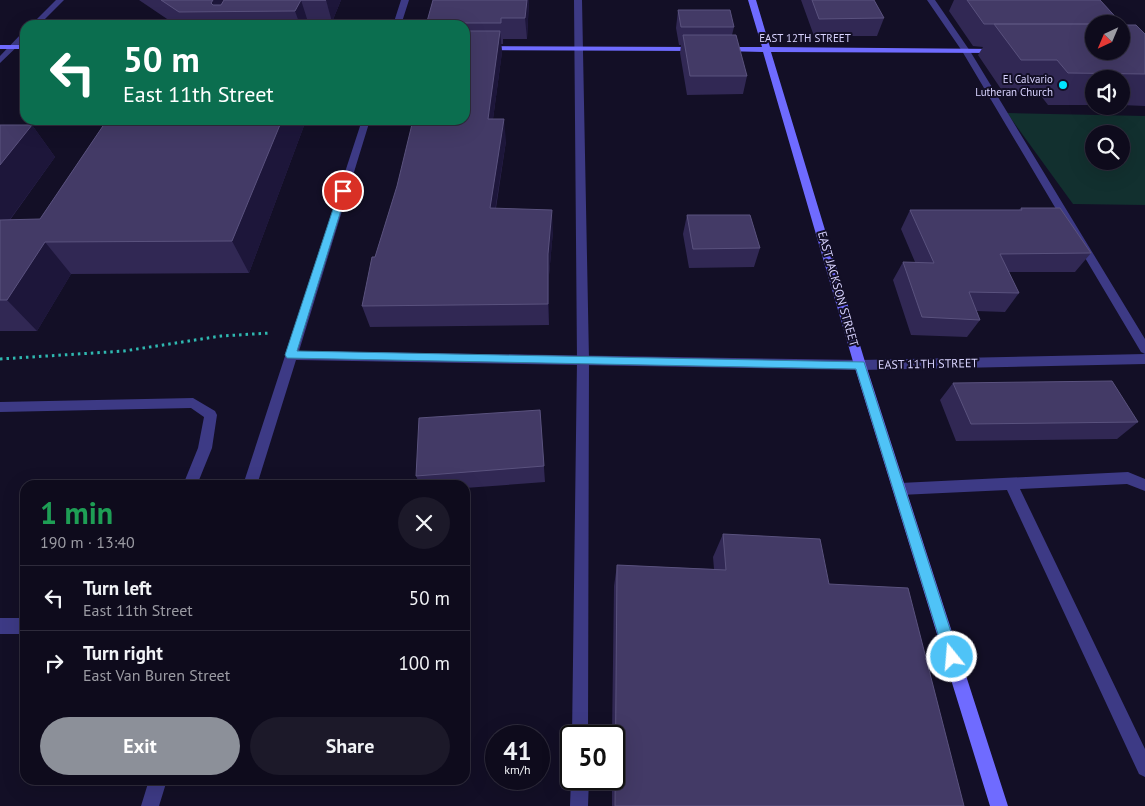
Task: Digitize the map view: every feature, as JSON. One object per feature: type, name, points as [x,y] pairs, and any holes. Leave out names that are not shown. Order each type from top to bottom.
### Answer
[{"type":"main road","name":"EAST JACKSON STREET","points":[[752,0],[860,365],[999,806]]},
{"type":"main road","points":[[0,47],[20,47]]},
{"type":"main road","points":[[470,48],[705,49]]},
{"type":"main road","name":"EAST 12TH STREET","points":[[715,49],[1005,51]]},
{"type":"street","points":[[40,20],[60,0]]},
{"type":"street","points":[[399,20],[405,0]]},
{"type":"street","points":[[578,0],[583,360],[580,725]]},
{"type":"street","points":[[931,0],[966,50],[1145,349]]},
{"type":"street","points":[[0,61],[20,40]]},
{"type":"street","points":[[252,480],[364,125]]},
{"type":"street","name":"EAST 11TH STREET","points":[[290,355],[860,365],[1145,359]]},
{"type":"street","points":[[0,407],[193,403],[211,415],[205,448],[192,480]]},
{"type":"street","points":[[900,489],[1128,478],[1145,485]]},
{"type":"street","points":[[1011,484],[1145,768]]},
{"type":"street","points":[[0,626],[20,626]]},
{"type":"street","points":[[150,806],[156,785]]},
{"type":"street","points":[[580,790],[580,806]]},
{"type":"path","points":[[0,359],[142,349],[203,338],[252,333],[298,334]]},
{"type":"green space","points":[[1007,113],[1145,116],[1145,205],[1073,204]]},
{"type":"building","points":[[161,0],[213,0],[211,3],[213,5],[221,5],[224,0],[301,0],[295,11],[179,12]]},
{"type":"building","points":[[433,0],[527,0],[525,18],[501,18],[501,23],[470,23],[470,20],[427,20]]},
{"type":"building","points":[[812,0],[874,0],[884,18],[819,19]]},
{"type":"building","points":[[967,0],[1100,0],[1114,15],[1085,15],[1085,24],[984,24]]},
{"type":"building","points":[[678,10],[730,10],[734,27],[681,27]]},
{"type":"building","points":[[994,24],[1085,24],[1085,60],[1130,60],[1130,25],[1136,25],[1145,34],[1145,74],[1130,74],[1130,70],[1085,70],[1085,73],[1068,73],[1057,60],[1021,60]]},
{"type":"building","points":[[470,31],[500,31],[488,119],[504,119],[490,208],[552,210],[548,254],[548,304],[362,306],[372,257],[375,257],[397,186],[412,125],[470,125]]},
{"type":"building","points":[[683,35],[736,35],[747,76],[690,76]]},
{"type":"building","points":[[0,125],[32,125],[0,165]]},
{"type":"building","points":[[104,125],[280,125],[232,241],[45,242],[7,300],[0,300],[0,220],[40,219]]},
{"type":"building","points":[[1021,208],[1060,208],[1091,253],[1000,254],[1019,293],[969,292],[980,320],[922,317],[903,262],[934,263],[910,210],[1022,210]]},
{"type":"building","points":[[687,215],[750,215],[760,248],[693,249]]},
{"type":"building","points":[[1112,381],[1138,422],[971,424],[953,383]]},
{"type":"building","points":[[540,410],[544,466],[416,476],[419,418]]},
{"type":"building","points":[[723,534],[820,539],[829,584],[908,588],[964,806],[615,806],[615,790],[625,790],[625,725],[616,725],[617,565],[726,570]]},
{"type":"place","name":"El Calvario Lutheran Church","points":[[1063,85]]},
{"type":"route","points":[[343,191],[290,355],[860,365],[952,657]]}]
